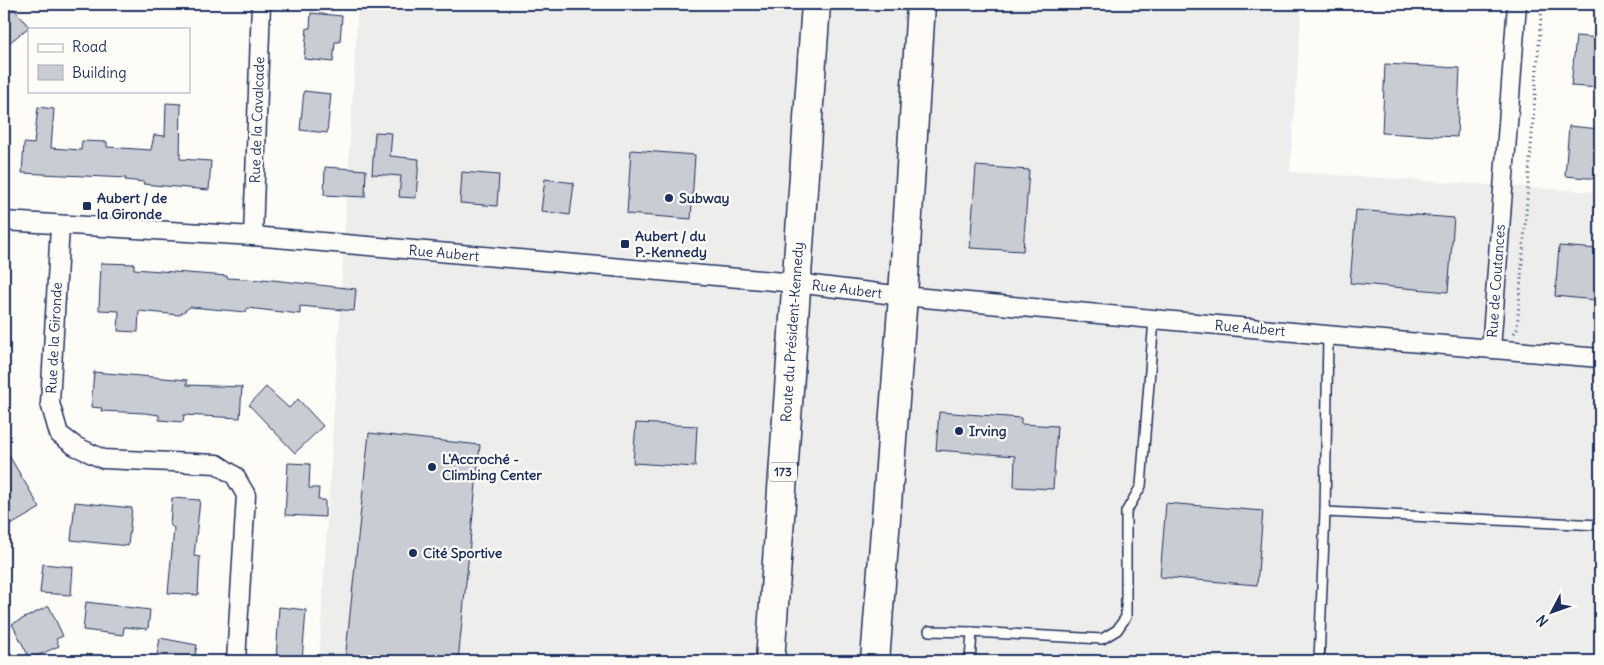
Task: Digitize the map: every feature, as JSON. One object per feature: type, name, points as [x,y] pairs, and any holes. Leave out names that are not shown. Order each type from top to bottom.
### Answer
[{"type":"main road","name":"Route du Président-Kennedy","points":[[770,661],[816,4]]},
{"type":"main road","points":[[875,661],[904,296],[921,4]]},
{"type":"street","name":"Rue de la Cavalcade","points":[[253,236],[261,4]]},
{"type":"street","name":"Rue de Coutances","points":[[1491,349],[1517,4]]},
{"type":"street","name":"Rue Aubert","points":[[4,222],[253,236],[796,283],[904,296],[1600,358]]},
{"type":"street","name":"Rue de la Gironde","points":[[60,226],[50,404],[60,434],[75,446],[103,459],[217,464],[235,476],[246,495],[236,661]]},
{"type":"lane","points":[[929,631],[1102,638],[1117,630],[1126,617],[1126,512],[1141,486],[1154,319]]},
{"type":"lane","points":[[1319,661],[1325,512],[1328,335]]},
{"type":"lane","points":[[1325,512],[1600,525]]},
{"type":"lane","points":[[970,661],[972,632]]},
{"type":"path","name":"Rue de Coutances","points":[[1491,349],[1517,330],[1542,4]]},
{"type":"shaded area","points":[[358,4],[1302,4],[1290,172],[1600,192],[1600,661],[319,661]]},
{"type":"building","points":[[4,4],[10,4],[29,27],[4,47]]},
{"type":"building","points":[[311,13],[342,16],[340,42],[335,42],[333,62],[304,59],[307,28],[310,28]]},
{"type":"building","points":[[1576,36],[1600,38],[1600,88],[1571,86]]},
{"type":"building","points":[[1385,64],[1460,68],[1457,137],[1382,133]]},
{"type":"building","points":[[304,91],[331,94],[327,133],[300,130]]},
{"type":"building","points":[[166,103],[181,104],[180,159],[211,161],[209,190],[143,184],[144,182],[125,180],[126,178],[22,173],[24,143],[34,144],[38,107],[54,109],[51,148],[81,150],[82,141],[107,142],[107,147],[151,150],[154,135],[165,136]]},
{"type":"building","points":[[1569,126],[1600,129],[1600,179],[1565,176]]},
{"type":"building","points":[[375,132],[392,133],[390,156],[419,159],[416,198],[399,197],[401,176],[372,174]]},
{"type":"building","points":[[631,150],[695,155],[691,219],[627,214]]},
{"type":"building","points":[[976,166],[1029,170],[1023,251],[970,248]]},
{"type":"building","points":[[325,167],[366,170],[365,197],[324,195]]},
{"type":"building","points":[[462,172],[499,175],[497,206],[460,203]]},
{"type":"building","points":[[545,179],[574,183],[570,215],[541,211]]},
{"type":"building","points":[[1356,210],[1454,218],[1448,292],[1350,283]]},
{"type":"building","points":[[1559,246],[1598,249],[1597,258],[1600,258],[1600,291],[1596,291],[1595,300],[1555,296]]},
{"type":"building","points":[[101,263],[134,264],[134,269],[227,276],[227,278],[263,279],[356,289],[354,311],[300,306],[300,314],[247,308],[246,312],[190,307],[179,315],[139,311],[138,332],[118,331],[119,311],[99,310]]},
{"type":"building","points":[[94,372],[187,380],[187,385],[242,387],[240,418],[184,415],[183,422],[159,420],[159,415],[145,413],[101,411],[102,408],[91,407]]},
{"type":"building","points":[[266,387],[289,408],[298,399],[323,426],[295,453],[249,405]]},
{"type":"building","points":[[939,412],[1021,418],[1021,424],[1057,426],[1053,489],[1014,487],[1015,456],[936,450]]},
{"type":"building","points":[[636,423],[697,426],[695,467],[633,463]]},
{"type":"building","name":"Cité Sportive","points":[[369,433],[480,445],[458,661],[345,661]]},
{"type":"building","points":[[4,447],[40,508],[4,529]]},
{"type":"building","points":[[288,463],[310,464],[309,488],[319,488],[318,500],[325,500],[325,517],[285,515]]},
{"type":"building","points":[[172,498],[200,500],[194,556],[200,557],[198,595],[168,593],[174,528],[170,525]]},
{"type":"building","points":[[75,502],[132,508],[128,546],[71,540]]},
{"type":"building","points":[[1166,503],[1263,511],[1257,585],[1160,577]]},
{"type":"building","points":[[43,564],[73,567],[71,595],[40,593]]},
{"type":"building","points":[[86,602],[150,610],[148,629],[124,627],[123,635],[83,630]]},
{"type":"building","points":[[49,606],[63,636],[56,639],[59,646],[30,659],[12,624]]},
{"type":"building","points":[[279,607],[306,610],[302,661],[276,661]]},
{"type":"building","points":[[160,638],[197,645],[194,661],[156,661]]},
{"type":"place","name":"Subway","points":[[669,198]]},
{"type":"place","name":"Aubert / de la Gironde","points":[[87,206]]},
{"type":"place","name":"Aubert / du P.-Kennedy","points":[[625,244]]},
{"type":"place","name":"Irving","points":[[959,431]]},
{"type":"place","name":"L'Accroché - Climbing Center","points":[[432,467]]},
{"type":"place","name":"Cité Sportive","points":[[413,553]]}]
